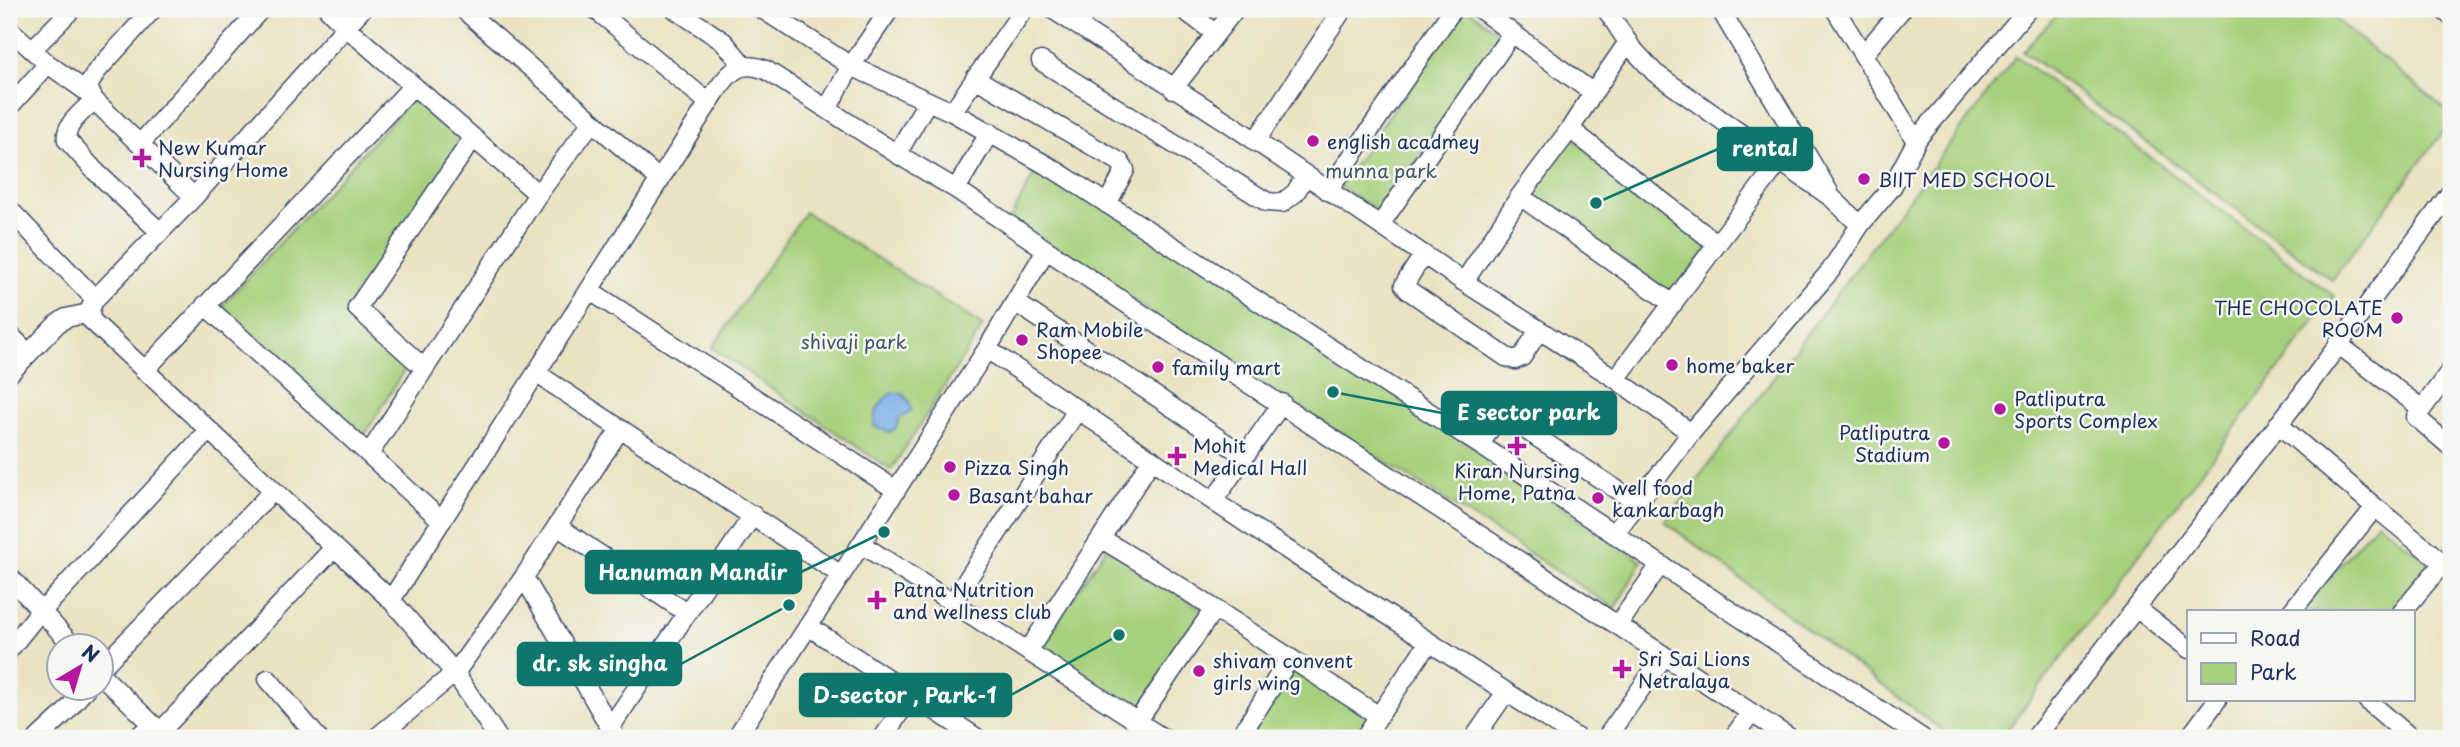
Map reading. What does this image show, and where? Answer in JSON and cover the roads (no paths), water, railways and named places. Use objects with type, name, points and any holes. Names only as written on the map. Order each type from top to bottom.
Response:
[{"type":"street","points":[[32,50],[72,9]]},
{"type":"street","points":[[92,97],[88,87],[96,72],[153,9]]},
{"type":"street","points":[[140,144],[261,9]]},
{"type":"street","points":[[328,9],[538,194]]},
{"type":"street","points":[[9,374],[57,324],[92,306],[194,197],[362,9]]},
{"type":"street","points":[[463,9],[660,180]]},
{"type":"street","points":[[595,9],[709,103]]},
{"type":"street","points":[[675,9],[724,43],[744,66]]},
{"type":"street","points":[[762,9],[851,65],[990,132],[1107,204],[1480,445],[1922,738]]},
{"type":"street","points":[[827,109],[851,65],[890,9]]},
{"type":"street","points":[[952,112],[1024,9]]},
{"type":"street","points":[[1052,9],[1464,282],[1616,379],[1691,433]]},
{"type":"street","points":[[1077,25],[1089,9]]},
{"type":"street","points":[[1183,9],[1215,33]]},
{"type":"street","points":[[1174,89],[1234,9]]},
{"type":"street","points":[[1255,142],[1343,9]]},
{"type":"street","points":[[1328,191],[1453,9]]},
{"type":"street","points":[[1480,9],[1593,93]]},
{"type":"street","points":[[1606,9],[1628,42],[1655,73],[1832,198],[1860,225]]},
{"type":"street","points":[[1720,9],[1832,198]]},
{"type":"street","points":[[1835,9],[1916,141]]},
{"type":"street","points":[[1863,55],[1902,9]]},
{"type":"street","points":[[1614,534],[1691,433],[1831,270],[1860,225],[1892,187],[1916,141],[2028,9]]},
{"type":"street","points":[[2442,9],[2451,16]]},
{"type":"street","points":[[9,29],[48,64],[92,97],[194,197]]},
{"type":"street","points":[[1380,225],[1512,33]]},
{"type":"street","points":[[1464,282],[1520,196],[1570,129],[1628,42]]},
{"type":"street","points":[[1041,61],[1267,202],[1282,203],[1295,193],[1305,177]]},
{"type":"street","points":[[9,107],[48,64]]},
{"type":"street","points":[[391,600],[727,76],[744,66],[755,66],[766,70],[956,189],[1790,738]]},
{"type":"street","points":[[975,78],[1120,162],[1125,170],[1107,204]]},
{"type":"street","points":[[144,371],[413,86]]},
{"type":"street","points":[[92,97],[67,130],[67,140],[95,171],[160,232]]},
{"type":"street","points":[[897,154],[927,102]]},
{"type":"street","points":[[369,454],[538,194],[592,122]]},
{"type":"street","points":[[1570,129],[1717,244]]},
{"type":"street","points":[[956,189],[990,132]]},
{"type":"street","points":[[424,368],[358,308],[473,138]]},
{"type":"street","points":[[1616,379],[1780,161]]},
{"type":"street","points":[[2035,738],[2278,424],[2451,192]]},
{"type":"street","points":[[1520,196],[1673,304]]},
{"type":"street","points":[[9,208],[92,306],[93,324],[391,600],[455,673],[498,738]]},
{"type":"street","points":[[736,738],[987,349],[1046,250]]},
{"type":"street","points":[[1423,255],[1405,285],[1408,290],[1506,358],[1515,360],[1522,357],[1539,330]]},
{"type":"street","points":[[589,290],[896,489]]},
{"type":"street","points":[[1015,302],[1245,456]]},
{"type":"street","points":[[205,305],[442,521]]},
{"type":"street","points":[[9,334],[29,354]]},
{"type":"street","points":[[2338,344],[2422,409]]},
{"type":"street","points":[[987,349],[1428,643],[1577,738]]},
{"type":"street","points":[[2451,370],[2416,416],[2451,447]]},
{"type":"street","points":[[536,373],[841,575]]},
{"type":"street","points":[[1214,500],[1282,403]]},
{"type":"street","points":[[952,603],[1078,409]]},
{"type":"street","points":[[1480,445],[1500,413],[1637,503]]},
{"type":"street","points":[[2278,424],[2375,507],[2447,557],[2404,610]]},
{"type":"street","points":[[376,738],[455,673],[524,577],[621,429]]},
{"type":"street","points":[[9,650],[41,610],[208,430]]},
{"type":"street","points":[[1028,650],[1102,540],[1152,459]]},
{"type":"street","points":[[116,653],[273,491]]},
{"type":"street","points":[[2293,610],[2375,507]]},
{"type":"street","points":[[524,577],[613,733],[687,613],[752,516]]},
{"type":"street","points":[[557,526],[687,613]]},
{"type":"street","points":[[1102,540],[1126,552],[1379,716]]},
{"type":"street","points":[[861,544],[1163,738]]},
{"type":"street","points":[[137,738],[160,732],[334,548]]},
{"type":"street","points":[[1619,625],[1660,565]]},
{"type":"street","points":[[9,576],[61,632]]},
{"type":"street","points":[[2136,608],[2187,647]]},
{"type":"street","points":[[1138,722],[1214,609]]},
{"type":"street","points":[[808,626],[976,738]]},
{"type":"street","points":[[1364,738],[1428,643]]},
{"type":"street","points":[[1606,738],[1664,656]]},
{"type":"street","points":[[1239,738],[1290,658]]},
{"type":"street","points":[[268,679],[318,738]]},
{"type":"street","points":[[116,690],[160,732]]},
{"type":"street","points":[[1474,738],[1506,692]]},
{"type":"street","points":[[883,738],[911,695]]},
{"type":"street","points":[[38,738],[74,702]]},
{"type":"street","points":[[2193,737],[2216,702]]},
{"type":"street","points":[[2369,702],[2411,738]]},
{"type":"street","points":[[1733,738],[1750,714]]},
{"type":"water","points":[[892,393],[902,393],[909,401],[911,410],[899,418],[896,427],[888,432],[874,426],[874,421],[878,407]]},
{"type":"place","name":"english acadmey","points":[[1313,141]]},
{"type":"place","name":"New Kumar Nursing Home","points":[[142,158]]},
{"type":"place","name":"BIIT MED SCHOOL","points":[[1864,179]]},
{"type":"place","name":"rental","points":[[1596,203]]},
{"type":"place","name":"THE CHOCOLATE ROOM","points":[[2397,318]]},
{"type":"place","name":"Ram Mobile Shopee","points":[[1022,340]]},
{"type":"place","name":"home baker","points":[[1672,365]]},
{"type":"place","name":"family mart","points":[[1158,367]]},
{"type":"place","name":"E sector park","points":[[1333,392]]},
{"type":"place","name":"Patliputra Sports Complex","points":[[2000,409]]},
{"type":"place","name":"Patliputra Stadium","points":[[1944,443]]},
{"type":"place","name":"Kiran Nursing Home, Patna","points":[[1517,446]]},
{"type":"place","name":"Mohit Medical Hall","points":[[1177,456]]},
{"type":"place","name":"Pizza Singh","points":[[950,467]]},
{"type":"place","name":"Basant bahar","points":[[954,495]]},
{"type":"place","name":"well food kankarbagh","points":[[1598,498]]},
{"type":"place","name":"Hanuman Mandir","points":[[884,532]]},
{"type":"place","name":"Patna Nutrition and wellness club","points":[[877,600]]},
{"type":"place","name":"dr. sk singha","points":[[789,605]]},
{"type":"place","name":"D-sector , Park-1","points":[[1119,635]]},
{"type":"place","name":"Sri Sai Lions Netralaya","points":[[1622,669]]},
{"type":"place","name":"shivam convent girls wing","points":[[1199,671]]},
{"type":"park label","name":"munna park","points":[[1381,170]]},
{"type":"park label","name":"shivaji park","points":[[854,341]]}]
